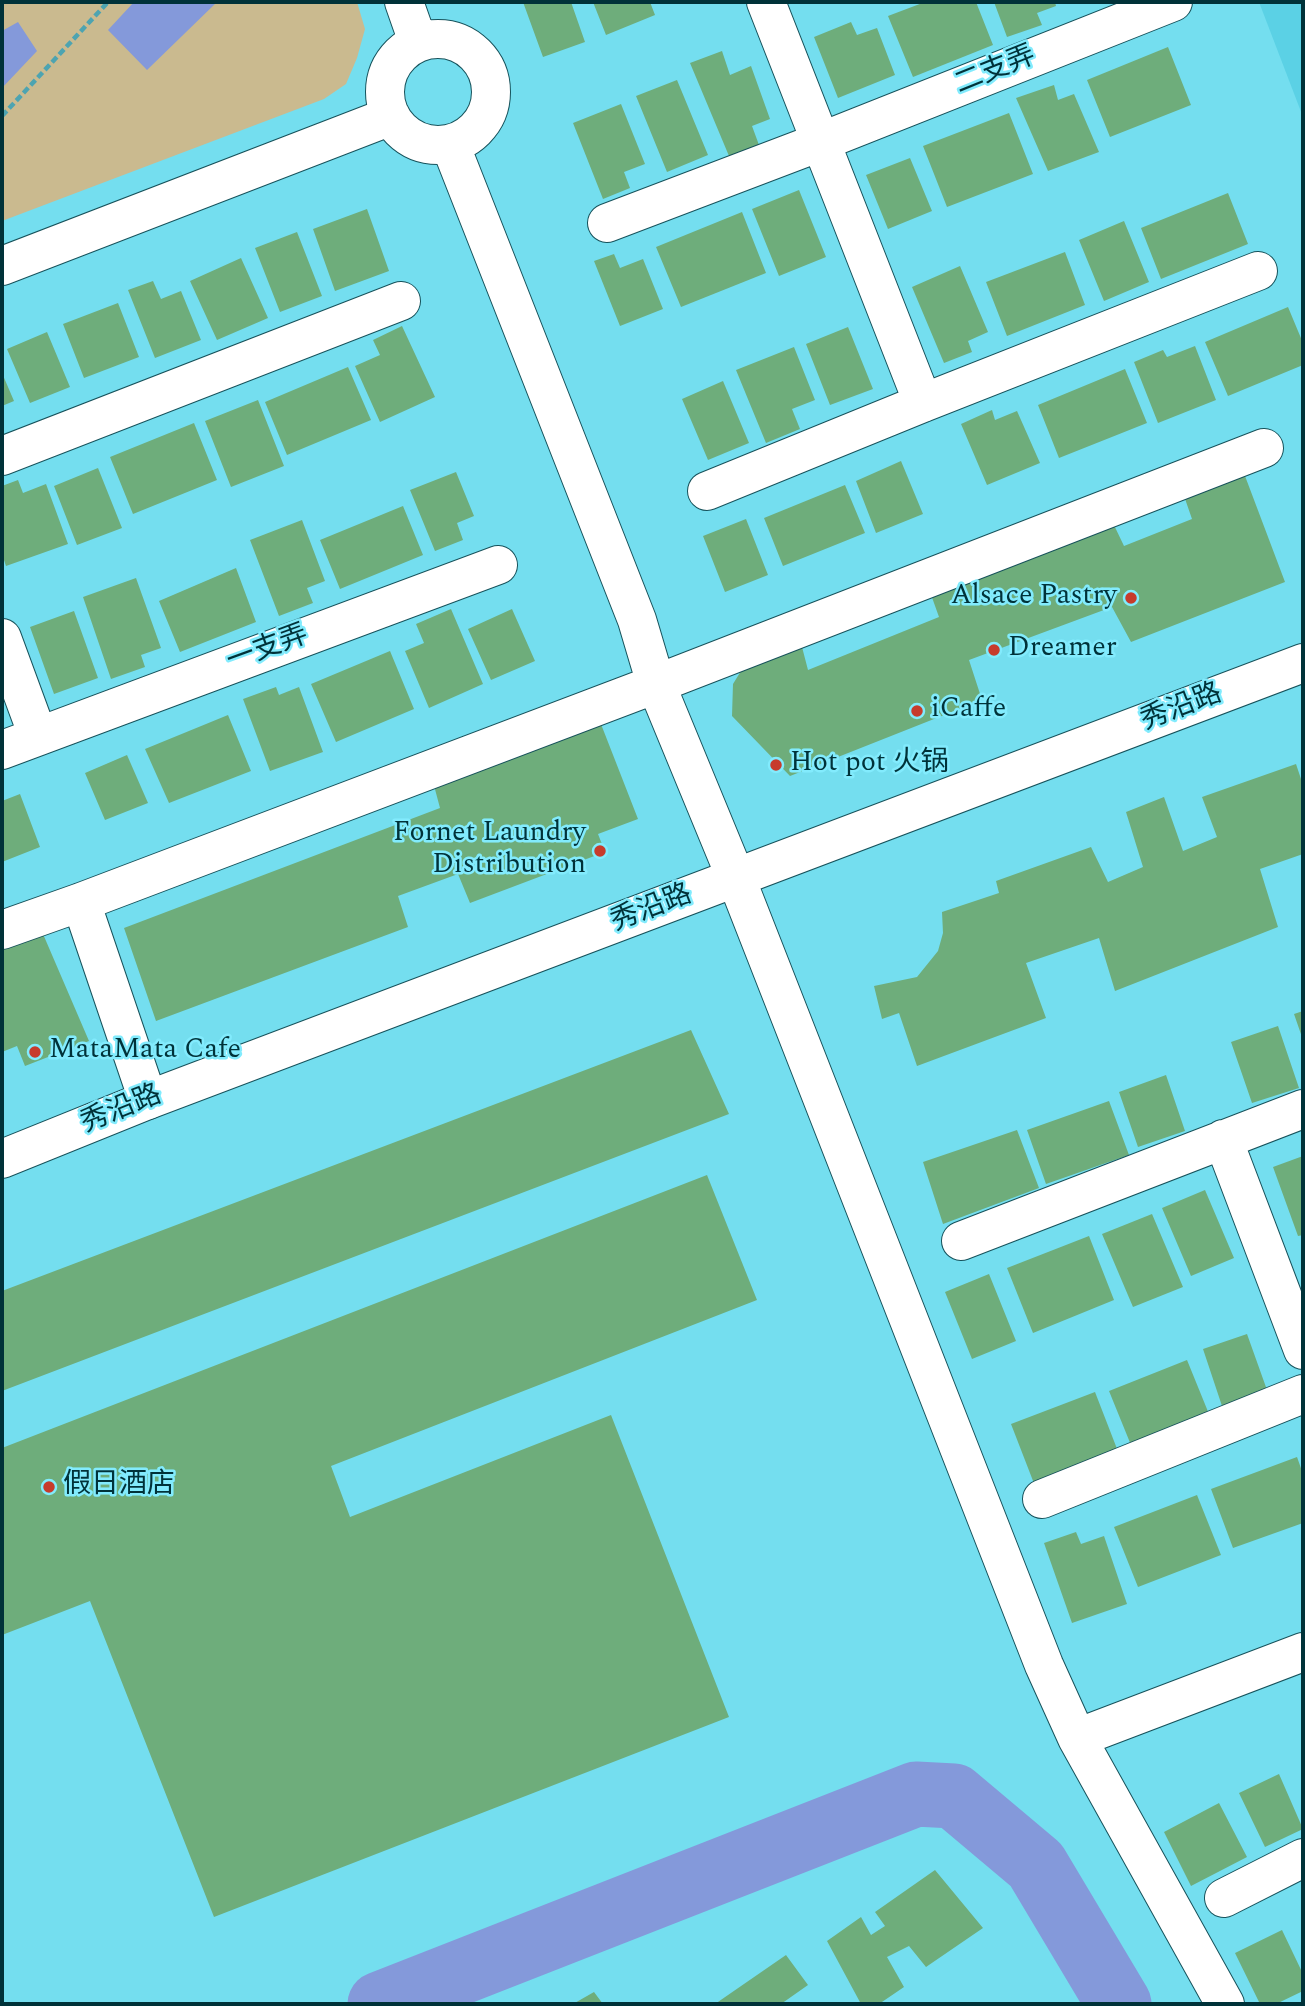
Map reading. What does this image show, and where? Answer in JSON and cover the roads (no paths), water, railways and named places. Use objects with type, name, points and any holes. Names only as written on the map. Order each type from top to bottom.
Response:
[{"type":"street","points":[[404,2],[418,42]]},
{"type":"street","points":[[766,2],[923,403]]},
{"type":"street","name":"二支弄","points":[[607,223],[1173,2]]},
{"type":"street","points":[[448,39],[469,47],[488,71],[492,91],[486,117],[474,132],[450,144],[426,144],[405,134],[391,116],[386,97],[387,77],[402,52],[418,42],[448,39]]},
{"type":"street","points":[[2,266],[391,116]]},
{"type":"street","points":[[450,144],[636,620],[656,684],[736,878],[1044,1665],[1077,1738],[1225,2004]]},
{"type":"street","points":[[707,491],[1258,271]]},
{"type":"street","points":[[2,456],[401,301]]},
{"type":"street","points":[[2,930],[656,684],[1264,448]]},
{"type":"street","name":"一支弄","points":[[2,750],[498,565]]},
{"type":"street","points":[[2,638],[37,736]]},
{"type":"street","name":"秀沿路","points":[[2,1159],[148,1100],[1303,663]]},
{"type":"street","points":[[80,902],[148,1100]]},
{"type":"street","points":[[961,1241],[1303,1109]]},
{"type":"street","points":[[1223,1139],[1303,1350]]},
{"type":"street","points":[[1042,1499],[1303,1394]]},
{"type":"street","points":[[1077,1738],[1303,1652]]},
{"type":"street","points":[[1224,1898],[1303,1858]]},
{"type":"waterway","points":[[380,2004],[916,1794],[954,1796],[1036,1865],[1119,2004]]},
{"type":"place","name":"Alsace Pastry","points":[[1131,598]]},
{"type":"place","name":"Dreamer","points":[[994,650]]},
{"type":"place","name":"iCaffe","points":[[917,711]]},
{"type":"place","name":"Hot pot 火锅","points":[[776,765]]},
{"type":"place","name":"Fornet Laundry Distribution","points":[[600,851]]},
{"type":"place","name":"MataMata Cafe","points":[[35,1052]]},
{"type":"place","name":"假日酒店","points":[[49,1487]]}]
